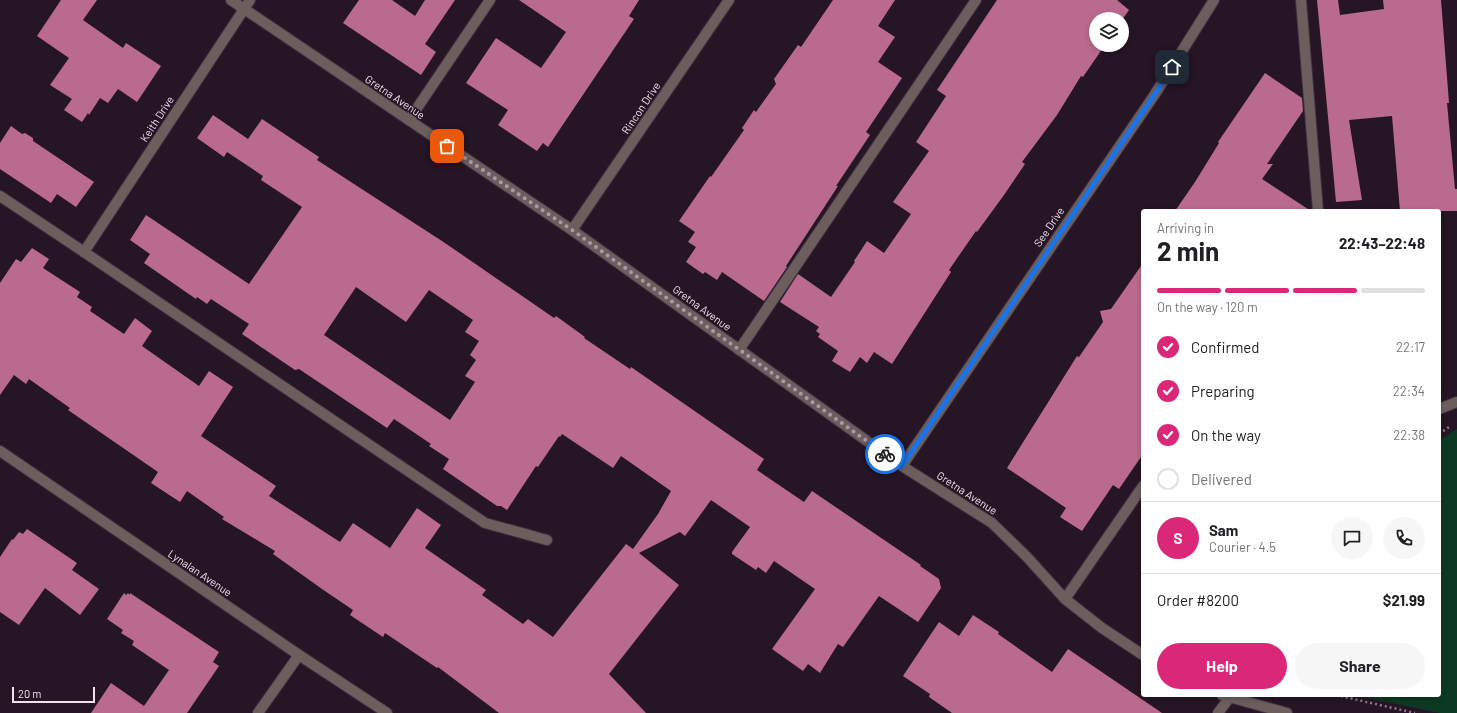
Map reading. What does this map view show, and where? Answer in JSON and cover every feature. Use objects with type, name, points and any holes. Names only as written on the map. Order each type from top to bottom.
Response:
[{"type":"street","name":"Gretna Avenue","points":[[231,0],[572,230],[902,466],[992,523],[1027,557],[1065,599],[1102,628],[1141,653]]},
{"type":"street","name":"Keith Drive","points":[[84,252],[250,0]]},
{"type":"street","points":[[409,120],[490,0]]},
{"type":"street","name":"Rincon Drive","points":[[572,230],[729,0]]},
{"type":"street","points":[[739,350],[976,0]]},
{"type":"street","name":"See Drive","points":[[902,466],[1155,94],[1214,0]]},
{"type":"street","points":[[1300,0],[1318,209]]},
{"type":"street","points":[[0,196],[485,524],[547,540]]},
{"type":"street","points":[[1441,408],[1457,402]]},
{"type":"street","name":"Lynalan Avenue","points":[[0,451],[298,655],[387,713]]},
{"type":"street","points":[[1065,599],[1141,489]]},
{"type":"street","points":[[258,713],[298,655]]},
{"type":"street","points":[[1218,713],[1227,697]]},
{"type":"street","points":[[1231,697],[1287,713]]},
{"type":"path","points":[[1345,697],[1415,713]]},
{"type":"green space","points":[[1457,429],[1457,713],[1440,713],[1363,697],[1441,697],[1441,440]]},
{"type":"building","points":[[61,0],[97,0],[83,20],[123,48],[126,43],[161,66],[137,102],[118,89],[108,103],[100,98],[89,115],[88,113],[82,122],[64,110],[72,99],[50,85],[69,58],[37,36]]},
{"type":"building","points":[[359,0],[392,0],[415,16],[425,0],[455,0],[425,44],[436,52],[421,75],[343,23]]},
{"type":"building","points":[[519,0],[639,0],[629,16],[634,19],[548,147],[543,143],[537,151],[498,125],[508,110],[466,83],[496,38],[541,68],[566,32]]},
{"type":"building","points":[[833,0],[895,0],[878,26],[895,37],[878,62],[902,78],[866,132],[870,135],[836,186],[838,186],[764,301],[722,272],[717,280],[705,272],[703,274],[686,262],[696,247],[688,242],[695,232],[679,221],[744,130],[742,128],[754,110],[756,112],[776,84],[774,79],[798,45],[801,47]]},
{"type":"building","points":[[997,0],[1117,0],[1129,10],[1128,12],[1089,12],[1089,52],[1100,52],[1083,77],[1081,76],[1057,115],[1022,162],[1025,164],[1004,195],[977,232],[976,231],[949,270],[951,272],[892,364],[874,352],[867,363],[860,357],[850,372],[832,361],[838,351],[818,337],[820,334],[816,331],[819,327],[780,302],[798,274],[831,297],[855,262],[854,261],[867,241],[884,253],[911,214],[893,202],[929,151],[916,142],[946,96],[937,90]]},
{"type":"building","points":[[1317,0],[1338,0],[1340,15],[1384,9],[1383,0],[1441,0],[1449,103],[1447,103],[1455,189],[1457,189],[1457,211],[1441,211],[1441,209],[1400,209],[1392,116],[1349,120],[1362,200],[1336,202]]},
{"type":"building","points":[[1265,73],[1302,98],[1303,111],[1267,164],[1273,164],[1262,179],[1308,209],[1176,209],[1195,182],[1219,143],[1218,142]]},
{"type":"building","points":[[213,115],[248,139],[262,119],[319,157],[317,160],[445,243],[554,318],[556,316],[585,337],[584,338],[630,369],[631,367],[764,459],[757,470],[804,502],[812,491],[921,565],[920,566],[939,579],[941,588],[918,622],[879,596],[843,647],[838,644],[820,673],[808,664],[803,671],[772,649],[815,589],[774,561],[766,573],[758,567],[756,570],[732,554],[750,527],[711,500],[685,536],[680,532],[639,553],[679,585],[609,674],[646,713],[499,713],[438,667],[437,668],[385,633],[383,637],[350,615],[353,610],[273,554],[275,551],[222,519],[224,517],[187,491],[180,502],[151,483],[158,472],[68,410],[70,408],[29,379],[26,384],[14,375],[0,395],[0,283],[16,259],[21,262],[32,248],[49,259],[43,268],[80,292],[77,297],[92,307],[90,311],[124,334],[135,318],[152,331],[142,346],[199,386],[209,371],[233,387],[201,436],[276,486],[269,496],[340,542],[353,523],[390,548],[417,508],[441,525],[425,548],[486,590],[482,595],[523,624],[528,619],[553,637],[626,544],[633,549],[658,514],[671,491],[621,456],[613,468],[562,434],[560,437],[559,436],[538,467],[536,466],[507,510],[501,506],[497,506],[443,469],[449,459],[429,446],[431,444],[394,419],[387,428],[299,369],[295,370],[242,334],[249,324],[211,299],[207,304],[197,297],[196,299],[144,263],[150,254],[130,240],[146,215],[249,284],[302,207],[261,180],[263,176],[227,152],[224,157],[197,138]],"holes":[[[356,287],[406,322],[429,290],[473,320],[465,332],[479,341],[470,355],[476,360],[465,376],[475,382],[450,420],[324,335]]]},
{"type":"building","points":[[11,126],[22,134],[25,133],[33,138],[33,141],[94,182],[76,207],[57,194],[51,203],[0,169],[0,143]]},
{"type":"building","points":[[1141,266],[1141,457],[1119,489],[1113,485],[1082,531],[1060,517],[1066,508],[1007,468],[1077,356],[1079,357],[1103,322],[1100,311],[1111,309]]},
{"type":"building","points":[[27,529],[77,563],[72,570],[99,589],[80,615],[45,588],[19,625],[0,612],[0,557],[12,539],[13,540],[19,532],[23,534]]},
{"type":"building","points":[[124,593],[126,595],[128,593],[130,595],[130,593],[219,652],[213,662],[219,666],[187,713],[91,713],[111,683],[144,706],[169,670],[132,645],[134,641],[121,633],[123,630],[107,619]]},
{"type":"building","points":[[973,615],[999,632],[998,634],[1052,672],[1068,649],[1162,713],[952,713],[929,697],[930,694],[903,676],[939,622],[959,636]]},
{"type":"way so far","points":[[447,146],[572,230],[885,454]]},
{"type":"route","points":[[885,454],[902,466],[1172,67]]}]
